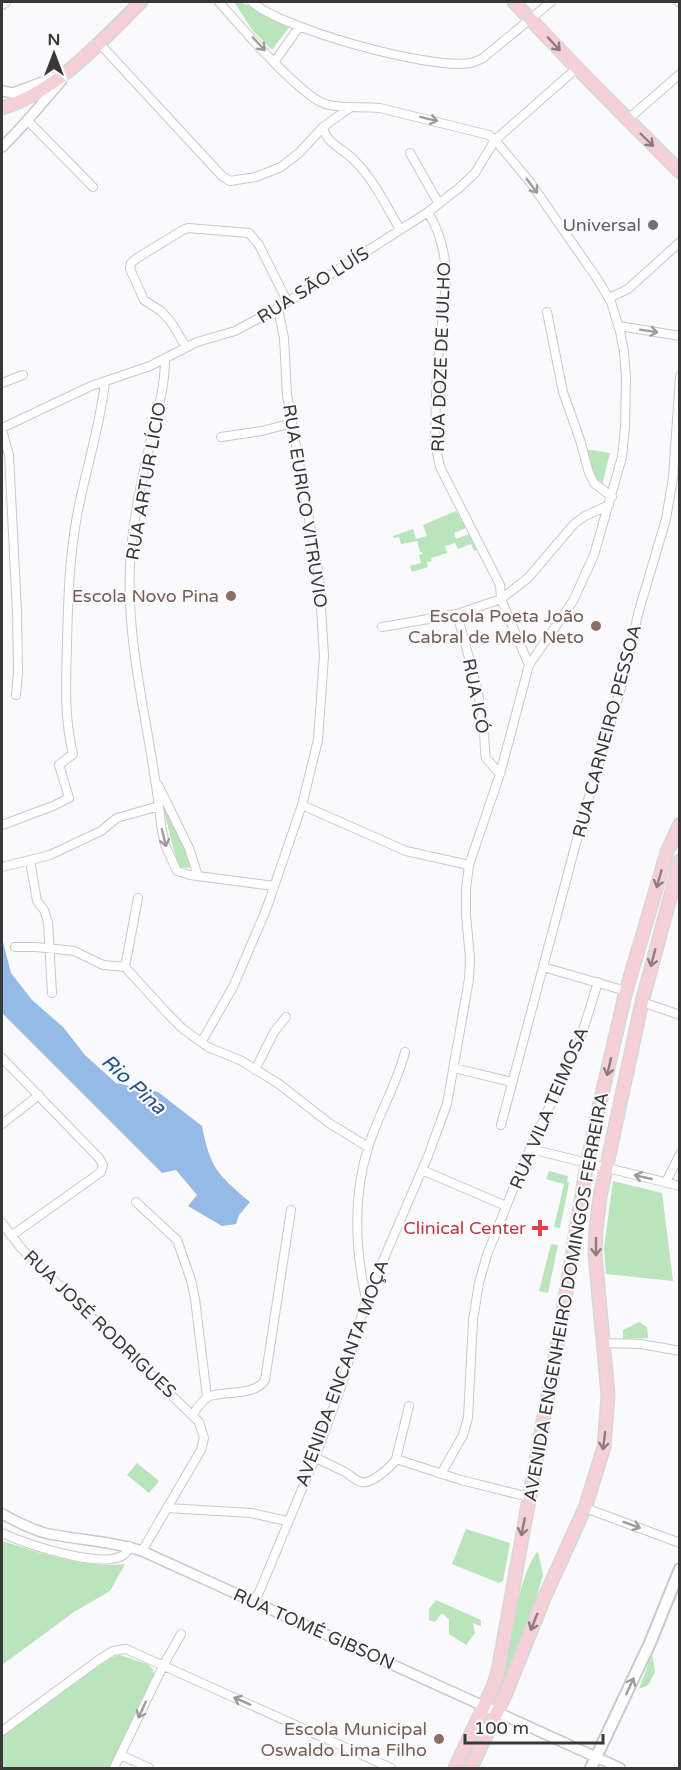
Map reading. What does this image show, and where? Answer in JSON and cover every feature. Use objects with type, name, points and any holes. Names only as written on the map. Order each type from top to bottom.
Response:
[{"type":"main road","points":[[7,106],[48,86],[99,43],[141,2]]},
{"type":"main road","points":[[514,2],[680,172]]},
{"type":"main road","name":"AVENIDA ENGENHEIRO DOMINGOS FERREIRA","points":[[455,1768],[494,1687],[498,1671],[588,1164],[626,992],[667,852],[680,825]]},
{"type":"main road","name":"AVENIDA ENGENHEIRO DOMINGOS FERREIRA","points":[[471,1768],[498,1713],[545,1596],[585,1508],[604,1447],[608,1395],[595,1254],[596,1229],[606,1168],[642,1002],[680,861]]},
{"type":"main road","points":[[591,1768],[650,1642],[680,1569]]},
{"type":"street","points":[[2,5],[6,2]]},
{"type":"street","points":[[219,2],[275,61],[319,101],[333,106],[364,106],[418,116],[484,132],[495,140]]},
{"type":"street","points":[[252,2],[298,27],[378,50],[462,64],[483,58],[551,2]]},
{"type":"street","points":[[275,61],[298,27]]},
{"type":"street","points":[[99,43],[222,176],[230,181],[256,177],[281,167],[299,153],[323,127],[352,107]]},
{"type":"street","points":[[2,147],[28,122],[35,110],[80,59]]},
{"type":"street","name":"RUA SÃO LUÍS","points":[[2,429],[91,386],[150,366],[186,347],[235,331],[278,308],[439,204],[475,173],[495,140],[577,68]]},
{"type":"street","points":[[627,120],[680,74]]},
{"type":"street","points":[[2,91],[13,93],[60,75]]},
{"type":"street","points":[[28,122],[93,187]]},
{"type":"street","points":[[323,127],[327,138],[355,160],[365,173],[400,229]]},
{"type":"street","name":"AVENIDA ENCANTA MOÇA","points":[[255,1602],[315,1458],[342,1384],[366,1300],[422,1170],[447,1104],[469,979],[470,958],[466,906],[469,865],[500,774],[529,665],[578,591],[594,555],[622,457],[626,410],[625,362],[619,326],[609,298],[548,207],[495,140]]},
{"type":"street","points":[[410,153],[439,204]]},
{"type":"street","name":"RUA DOZE DE JULHO","points":[[428,212],[443,244],[447,274],[438,352],[435,448],[449,486],[500,585],[501,599],[529,665]]},
{"type":"street","points":[[186,347],[171,322],[161,311],[144,300],[130,269],[131,263],[137,258],[188,228],[249,233],[259,245],[287,301]]},
{"type":"street","points":[[609,298],[627,289],[680,242]]},
{"type":"street","name":"RUA EURICO VITRUVIO","points":[[202,1041],[233,987],[251,949],[302,805],[318,740],[324,656],[319,575],[287,395],[284,338],[278,308]]},
{"type":"street","points":[[381,627],[457,614],[501,599],[528,578],[574,524],[610,501],[594,483],[589,473],[563,392],[547,312]]},
{"type":"street","points":[[619,326],[680,336]]},
{"type":"street","name":"RUA ARTUR LÍCIO","points":[[165,359],[163,385],[133,531],[129,592],[143,712],[165,844],[174,868],[181,873],[274,886]]},
{"type":"street","points":[[2,383],[23,375]]},
{"type":"street","name":"RUA CARNEIRO PESSOA","points":[[501,1125],[671,498],[680,376]]},
{"type":"street","points":[[2,825],[67,799],[69,795],[59,765],[73,754],[67,724],[65,679],[70,572],[77,514],[92,452],[105,382]]},
{"type":"street","points":[[220,436],[262,431],[292,423]]},
{"type":"street","points":[[2,429],[9,455],[17,612],[16,695]]},
{"type":"street","points":[[673,478],[680,485]]},
{"type":"street","name":"RUA ICÓ","points":[[457,614],[477,687],[486,758],[500,774]]},
{"type":"street","name":"RUA ARTUR LÍCIO","points":[[156,781],[189,848],[198,876]]},
{"type":"street","points":[[302,805],[406,850],[469,865]]},
{"type":"street","points":[[2,867],[50,855],[90,837],[106,828],[117,818],[159,806]]},
{"type":"street","points":[[160,817],[172,813]]},
{"type":"street","points":[[30,861],[37,901],[44,910],[48,922],[52,993]]},
{"type":"street","points":[[124,967],[138,898]]},
{"type":"street","points":[[15,947],[51,947],[74,951],[103,965],[124,967],[183,1029],[208,1047],[242,1061],[279,1083],[349,1137],[368,1147]]},
{"type":"street","points":[[543,967],[626,992]]},
{"type":"street","name":"RUA VILA TEIMOSA","points":[[441,1474],[463,1435],[468,1418],[472,1320],[487,1255],[580,1040],[598,982]]},
{"type":"street","points":[[642,1002],[680,1015]]},
{"type":"street","points":[[255,1070],[274,1032],[286,1017]]},
{"type":"street","points":[[366,1300],[358,1248],[357,1205],[368,1147],[400,1074],[405,1052]]},
{"type":"street","points":[[2,1058],[99,1158],[103,1165],[101,1172],[11,1236]]},
{"type":"street","points":[[454,1068],[512,1082]]},
{"type":"street","points":[[2,1124],[39,1095]]},
{"type":"street","points":[[531,1149],[680,1186]]},
{"type":"street","points":[[666,1182],[680,1154]]},
{"type":"street","points":[[422,1170],[507,1206]]},
{"type":"street","points":[[136,1202],[177,1240],[195,1299],[207,1397]]},
{"type":"street","points":[[193,1414],[207,1397],[246,1390],[258,1386],[265,1380],[291,1210]]},
{"type":"street","name":"RUA JOSÉ RODRIGUES","points":[[2,1223],[11,1236],[48,1275],[200,1422],[204,1438],[201,1450],[167,1508]]},
{"type":"street","points":[[604,1342],[641,1344],[680,1351]]},
{"type":"street","points":[[315,1458],[363,1483],[386,1471],[396,1460],[409,1406]]},
{"type":"street","points":[[396,1460],[461,1480],[529,1497]]},
{"type":"street","points":[[142,1551],[167,1508],[251,1513],[287,1521]]},
{"type":"street","points":[[585,1508],[680,1543]]},
{"type":"street","name":"RUA TOMÉ GIBSON","points":[[2,1514],[41,1532],[97,1543],[129,1546],[142,1551],[620,1768]]},
{"type":"street","points":[[2,1533],[35,1547],[84,1558],[116,1558],[128,1552],[129,1546]]},
{"type":"street","points":[[114,1768],[181,1634]]},
{"type":"street","points":[[2,1731],[113,1651],[126,1649],[391,1768]]},
{"type":"street","points":[[121,1755],[149,1768]]},
{"type":"green space","points":[[234,2],[253,7],[290,26],[272,50],[253,31]]},
{"type":"green space","points":[[581,451],[610,453],[601,489]]},
{"type":"green space","points":[[456,511],[466,528],[454,533],[456,539],[469,534],[478,550],[474,551],[471,544],[458,549],[455,543],[445,546],[447,553],[431,558],[432,561],[427,562],[428,567],[412,572],[410,566],[421,563],[419,555],[423,554],[420,552],[417,541],[401,544],[399,537],[393,538],[393,536],[413,529],[416,539],[427,536],[423,525]]},
{"type":"green space","points":[[163,807],[166,807],[182,839],[191,864],[189,868],[181,867],[177,863]]},
{"type":"green space","points":[[549,1171],[568,1176],[567,1182],[569,1183],[560,1228],[554,1227],[564,1184],[546,1179]]},
{"type":"green space","points":[[613,1181],[662,1193],[673,1281],[606,1274],[604,1248]]},
{"type":"green space","points":[[551,1244],[558,1245],[548,1293],[539,1291]]},
{"type":"green space","points":[[639,1322],[647,1327],[648,1338],[623,1339],[623,1330]]},
{"type":"green space","points":[[137,1463],[159,1481],[149,1493],[127,1475]]},
{"type":"green space","points":[[466,1529],[510,1543],[503,1581],[499,1583],[452,1564]]},
{"type":"green space","points":[[2,1541],[78,1562],[125,1564],[110,1591],[74,1612],[2,1665]]},
{"type":"green space","points":[[538,1551],[543,1575],[530,1619],[498,1694],[495,1692],[507,1656],[522,1585]]},
{"type":"green space","points":[[436,1600],[481,1620],[481,1626],[473,1623],[475,1633],[466,1645],[449,1634],[449,1619],[442,1613],[435,1622],[429,1620],[429,1609]]},
{"type":"green space","points":[[652,1654],[655,1672],[648,1685],[639,1689]]},
{"type":"green space","points":[[120,1655],[147,1664],[153,1669],[154,1675],[109,1768],[2,1768],[2,1735],[110,1658]]},
{"type":"water","points":[[2,938],[11,973],[32,1000],[63,1027],[85,1055],[116,1083],[158,1092],[202,1126],[208,1152],[217,1170],[250,1202],[239,1215],[236,1224],[222,1226],[188,1206],[197,1195],[176,1170],[162,1173],[2,1013]]},
{"type":"place","name":"Universal","points":[[653,225]]},
{"type":"place","name":"Escola Novo Pina","points":[[231,596]]},
{"type":"place","name":"Escola Poeta João Cabral de Melo Neto","points":[[596,626]]},
{"type":"place","name":"Clinical Center","points":[[540,1228]]},
{"type":"place","name":"Escola Municipal Oswaldo Lima Filho","points":[[439,1739]]},
{"type":"water label","name":"Rio Pina","points":[[134,1084]]}]
